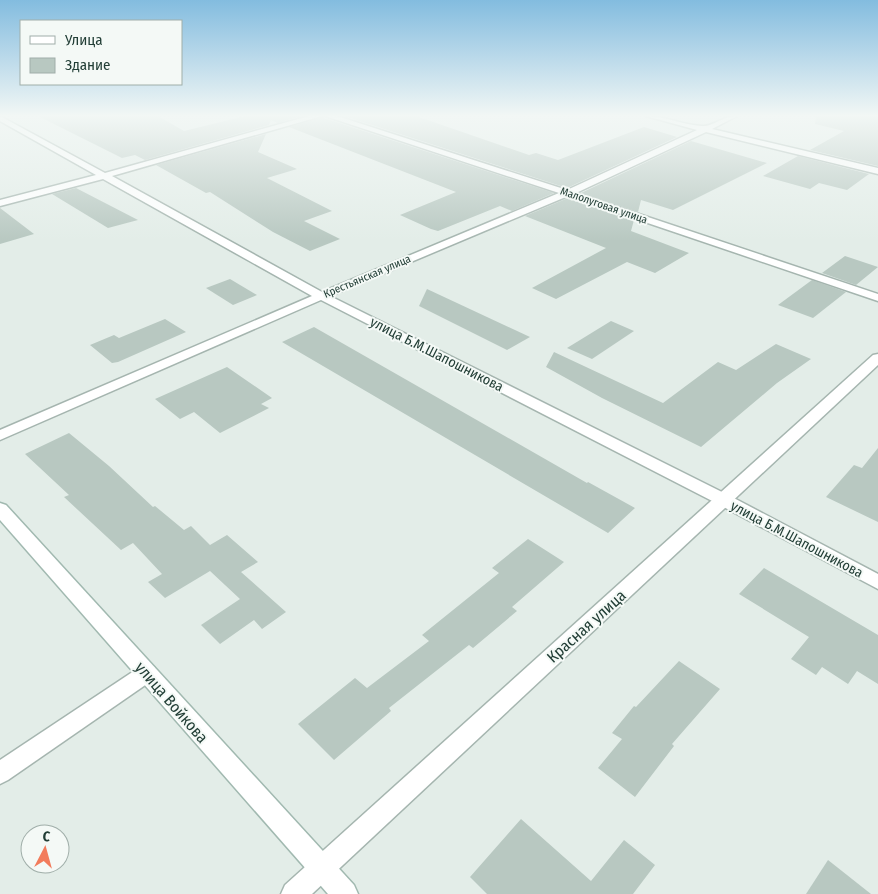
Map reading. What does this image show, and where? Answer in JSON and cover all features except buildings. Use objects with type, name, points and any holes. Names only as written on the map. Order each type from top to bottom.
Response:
[{"type":"street","name":"улица Б.М.Шапошникова","points":[[71,158],[321,296],[724,500],[878,582]]},
{"type":"street","points":[[0,202],[169,158]]},
{"type":"street","name":"Малолуговая улица","points":[[458,158],[878,298]]},
{"type":"street","name":"Крестьянская улица","points":[[0,435],[321,296],[568,193],[642,158]]},
{"type":"street","points":[[820,158],[878,172]]},
{"type":"street","name":"Красная улица","points":[[294,894],[878,358]]},
{"type":"street","name":"улица Войкова","points":[[0,509],[345,894]]},
{"type":"street","points":[[0,773],[147,673]]}]
